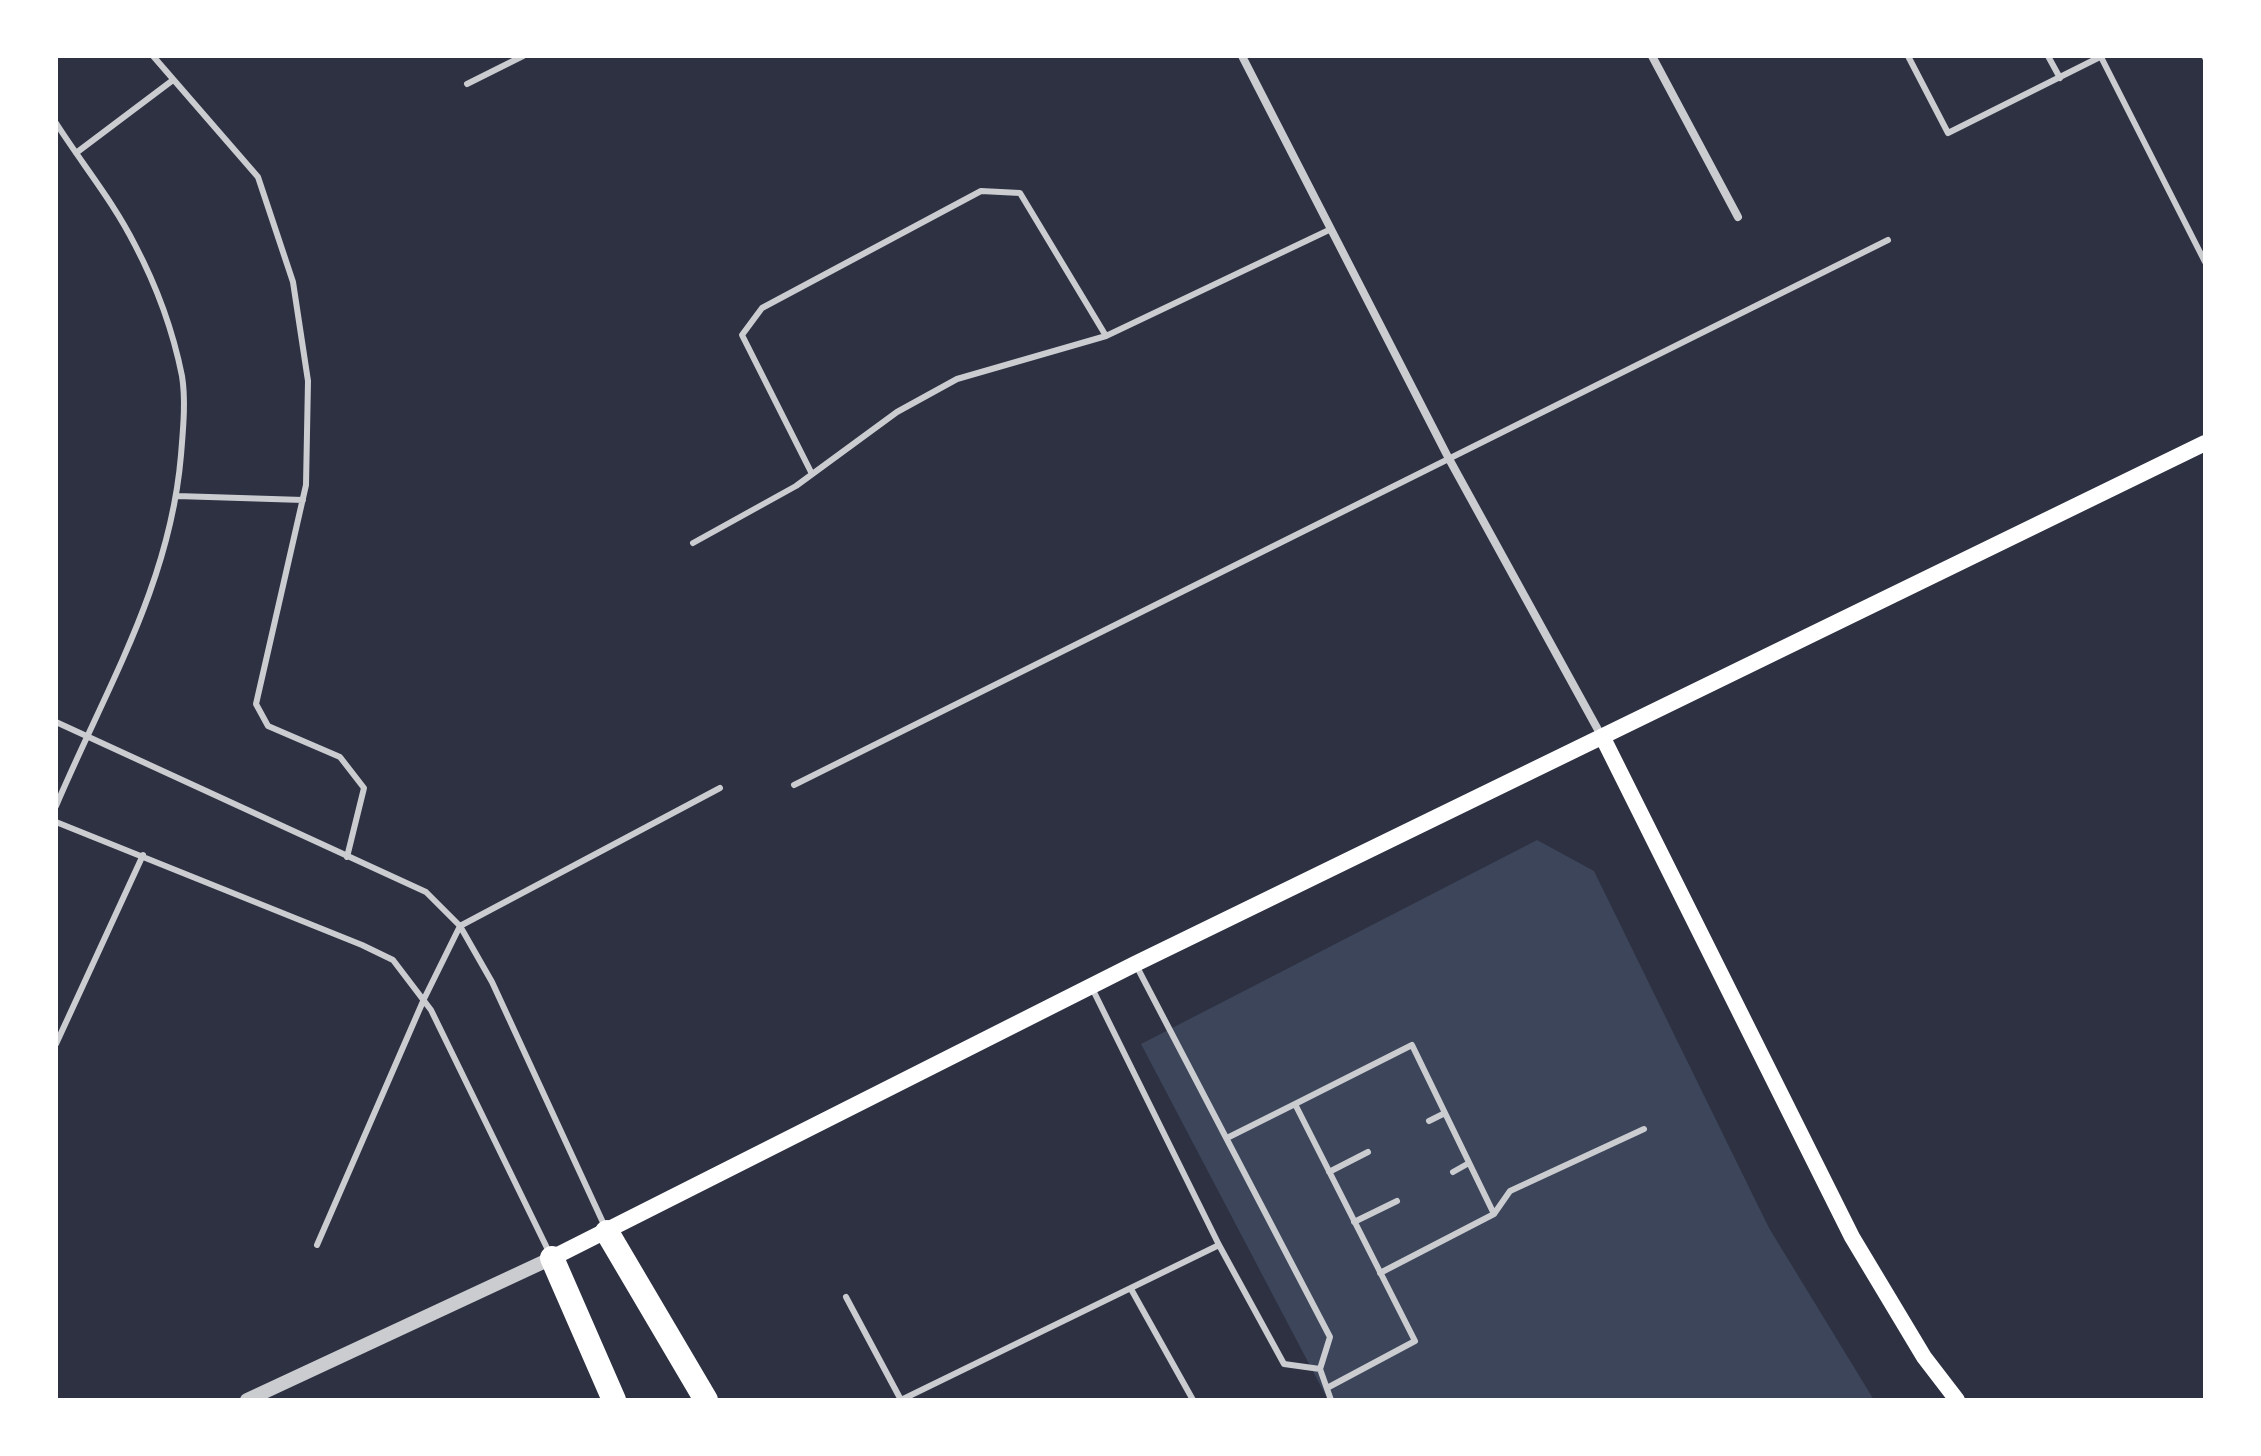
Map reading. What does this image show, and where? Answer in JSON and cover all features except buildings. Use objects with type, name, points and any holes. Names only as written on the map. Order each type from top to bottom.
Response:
[{"type":"highway","points":[[607,1232],[706,1400]]},
{"type":"highway","points":[[552,1258],[614,1400]]},
{"type":"main road","points":[[552,1258],[1135,964],[2205,443]]},
{"type":"main road","points":[[1603,738],[1852,1237],[1924,1357],[1957,1400]]},
{"type":"street","points":[[1242,56],[1448,457],[1603,738]]},
{"type":"street","points":[[1652,56],[1738,217]]},
{"type":"street","points":[[247,1400],[552,1258]]},
{"type":"lane","points":[[153,56],[258,177],[293,282],[308,381],[303,500],[256,704],[268,726],[340,757],[364,788],[347,857]]},
{"type":"lane","points":[[467,84],[523,56]]},
{"type":"lane","points":[[1908,56],[1948,133],[2101,56],[2205,262]]},
{"type":"lane","points":[[2048,56],[2060,78]]},
{"type":"lane","points":[[76,153],[173,80]]},
{"type":"lane","points":[[56,123],[108,196],[135,244],[165,318],[182,378],[183,430],[177,496],[149,604],[56,806]]},
{"type":"lane","points":[[812,474],[742,335],[762,308],[981,191],[1020,193],[1106,336]]},
{"type":"lane","points":[[693,543],[812,474],[897,412],[957,379],[1106,336],[1329,230]]},
{"type":"lane","points":[[794,785],[1888,240]]},
{"type":"lane","points":[[177,496],[303,500]]},
{"type":"lane","points":[[56,722],[426,892],[460,926],[492,982],[607,1232]]},
{"type":"lane","points":[[317,1245],[424,999],[460,926],[720,788]]},
{"type":"lane","points":[[56,822],[143,855],[393,960],[424,999],[552,1258]]},
{"type":"lane","points":[[56,1044],[143,855]]},
{"type":"lane","points":[[1135,964],[1330,1337],[1320,1369],[1331,1400]]},
{"type":"lane","points":[[1091,986],[1219,1245],[1284,1364],[1320,1369]]},
{"type":"lane","points":[[1227,1138],[1412,1045],[1494,1214]]},
{"type":"lane","points":[[1295,1104],[1415,1341],[1327,1388]]},
{"type":"lane","points":[[1429,1121],[1445,1113]]},
{"type":"lane","points":[[1380,1273],[1494,1214],[1510,1191],[1644,1129]]},
{"type":"lane","points":[[1329,1172],[1368,1152]]},
{"type":"lane","points":[[1453,1172],[1469,1163]]},
{"type":"lane","points":[[1354,1222],[1397,1201]]},
{"type":"lane","points":[[846,1297],[901,1400],[1219,1245]]},
{"type":"lane","points":[[1131,1289],[1193,1400]]},
{"type":"shaded area","points":[[1537,840],[1594,871],[1769,1228],[1874,1400],[1328,1400],[1141,1044]]}]
